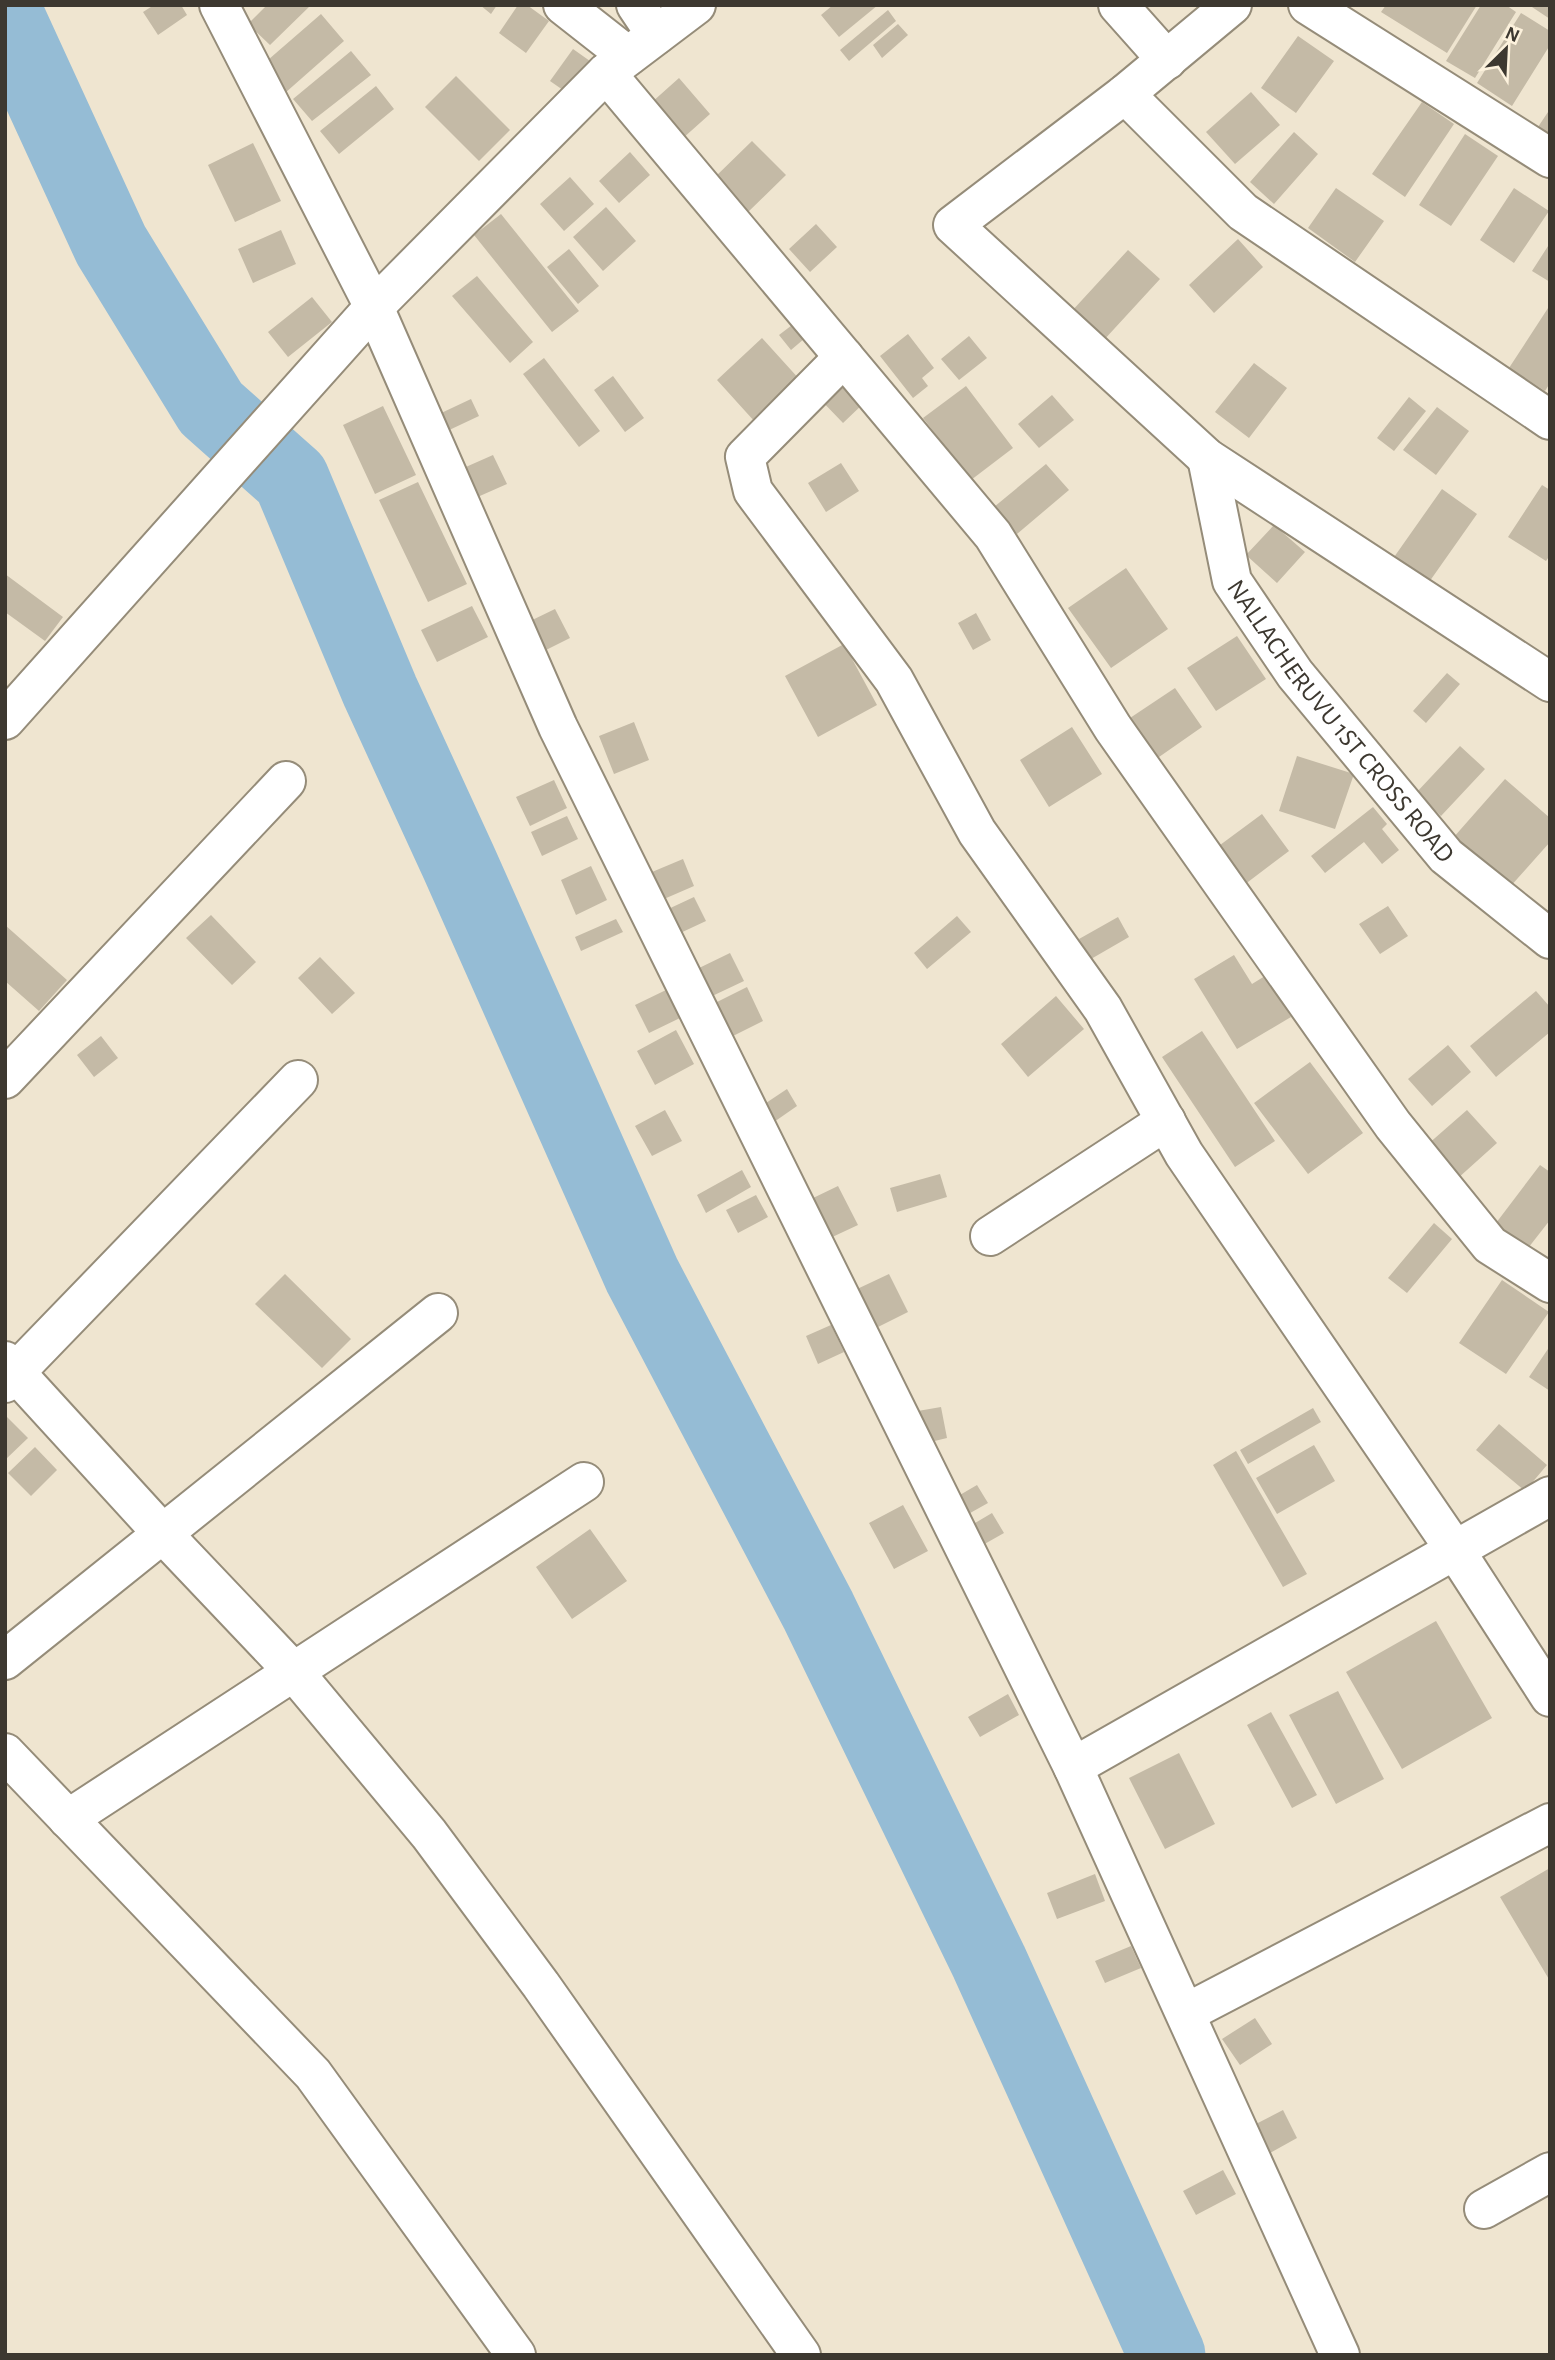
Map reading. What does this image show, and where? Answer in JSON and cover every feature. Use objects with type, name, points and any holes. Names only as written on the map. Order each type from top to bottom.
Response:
[{"type":"street","points":[[219,5],[374,307],[558,727],[1073,1767],[1340,2355]]},
{"type":"street","points":[[563,5],[631,42],[844,357],[993,535],[1113,728],[1393,1125],[1490,1245],[1550,1283]]},
{"type":"street","points":[[5,720],[374,307],[631,42],[696,5]]},
{"type":"street","points":[[1118,5],[1167,60]]},
{"type":"street","points":[[1232,5],[1125,94],[953,225],[1207,458],[1550,682]]},
{"type":"street","points":[[1308,5],[1550,158]]},
{"type":"street","points":[[1125,94],[1243,212],[1550,420]]},
{"type":"street","points":[[844,357],[745,457],[753,491],[894,680],[977,832],[1103,1009],[1184,1154],[1455,1550],[1550,1697]]},
{"type":"street","name":"NALLACHERUVU 1ST CROSS ROAD","points":[[1207,458],[1232,581],[1295,674],[1446,856],[1550,939]]},
{"type":"street","points":[[5,1079],[286,781]]},
{"type":"street","points":[[298,1080],[9,1372],[294,1672],[429,1834],[509,1942],[801,2355]]},
{"type":"street","points":[[990,1236],[1166,1121]]},
{"type":"street","points":[[5,1660],[438,1313]]},
{"type":"street","points":[[68,1819],[584,1482]]},
{"type":"street","points":[[1073,1767],[1550,1496]]},
{"type":"street","points":[[5,1753],[313,2074],[516,2355]]},
{"type":"street","points":[[1186,2013],[1550,1823]]},
{"type":"street","points":[[1484,2209],[1550,2172]]},
{"type":"building","points":[[154,5],[181,5],[187,15],[158,35],[143,12]]},
{"type":"building","points":[[267,5],[311,5],[270,45],[248,24]]},
{"type":"building","points":[[480,5],[497,5],[491,14]]},
{"type":"building","points":[[518,5],[527,5],[549,21],[526,53],[499,33]]},
{"type":"building","points":[[833,5],[878,5],[839,37],[821,15]]},
{"type":"building","points":[[1386,5],[1477,5],[1447,53],[1381,12]]},
{"type":"building","points":[[1481,5],[1506,5],[1516,12],[1475,78],[1446,61]]},
{"type":"building","points":[[1529,5],[1550,5],[1550,19]]},
{"type":"building","points":[[888,10],[896,21],[849,61],[840,50]]},
{"type":"building","points":[[1521,13],[1550,31],[1550,45],[1512,106],[1477,83]]},
{"type":"building","points":[[321,14],[344,41],[285,93],[261,66]]},
{"type":"building","points":[[898,24],[908,35],[882,58],[873,45]]},
{"type":"building","points":[[1298,36],[1334,61],[1296,113],[1261,88]]},
{"type":"building","points":[[573,49],[597,66],[573,97],[550,81]]},
{"type":"building","points":[[351,51],[371,75],[312,121],[293,99]]},
{"type":"building","points":[[456,76],[510,130],[479,161],[425,107]]},
{"type":"building","points":[[679,78],[710,114],[682,139],[651,103]]},
{"type":"building","points":[[376,86],[394,109],[339,154],[320,131]]},
{"type":"building","points":[[1251,92],[1280,125],[1235,164],[1206,132]]},
{"type":"building","points":[[1422,102],[1454,124],[1405,197],[1372,174]]},
{"type":"building","points":[[1550,109],[1550,135],[1538,127]]},
{"type":"building","points":[[1294,132],[1318,154],[1274,204],[1250,182]]},
{"type":"building","points":[[1465,134],[1498,156],[1451,226],[1419,205]]},
{"type":"building","points":[[752,141],[786,175],[746,214],[712,180]]},
{"type":"building","points":[[253,143],[281,201],[235,222],[208,165]]},
{"type":"building","points":[[630,152],[650,175],[619,203],[599,181]]},
{"type":"building","points":[[570,177],[594,204],[564,231],[540,204]]},
{"type":"building","points":[[1336,188],[1384,221],[1355,262],[1308,228]]},
{"type":"building","points":[[1514,188],[1549,211],[1514,263],[1480,240]]},
{"type":"building","points":[[606,207],[636,241],[603,271],[573,237]]},
{"type":"building","points":[[501,214],[579,311],[552,332],[474,235]]},
{"type":"building","points":[[816,224],[837,247],[810,272],[789,249]]},
{"type":"building","points":[[281,230],[296,264],[253,283],[238,249]]},
{"type":"building","points":[[1238,239],[1263,267],[1214,313],[1189,285]]},
{"type":"building","points":[[1550,243],[1550,282],[1532,271]]},
{"type":"building","points":[[569,249],[599,286],[578,304],[547,267]]},
{"type":"building","points":[[1128,250],[1160,279],[1103,341],[1071,312]]},
{"type":"building","points":[[477,276],[533,342],[510,363],[452,296]]},
{"type":"building","points":[[312,297],[332,322],[288,357],[268,332]]},
{"type":"building","points":[[1550,305],[1550,383],[1545,391],[1509,368]]},
{"type":"building","points":[[800,319],[811,333],[791,350],[779,335]]},
{"type":"building","points":[[908,334],[934,368],[922,378],[928,386],[913,398],[880,356]]},
{"type":"building","points":[[969,336],[987,358],[959,380],[941,359]]},
{"type":"building","points":[[762,338],[801,381],[755,422],[717,380]]},
{"type":"building","points":[[544,358],[600,431],[579,447],[523,374]]},
{"type":"building","points":[[1254,363],[1287,388],[1249,438],[1215,412]]},
{"type":"building","points":[[613,376],[644,418],[625,432],[594,390]]},
{"type":"building","points":[[840,376],[865,402],[843,423],[818,397]]},
{"type":"building","points":[[966,386],[1013,448],[971,480],[923,418]]},
{"type":"building","points":[[1052,395],[1074,420],[1039,448],[1018,424]]},
{"type":"building","points":[[1409,397],[1426,411],[1394,451],[1377,438]]},
{"type":"building","points":[[471,399],[479,416],[445,432],[437,415]]},
{"type":"building","points":[[383,406],[416,475],[375,494],[343,425]]},
{"type":"building","points":[[1437,407],[1469,431],[1436,475],[1403,450]]},
{"type":"building","points":[[493,455],[507,484],[473,499],[459,470]]},
{"type":"building","points":[[841,463],[859,491],[826,512],[808,483]]},
{"type":"building","points":[[1046,464],[1069,490],[1017,534],[994,507]]},
{"type":"building","points":[[418,482],[467,584],[428,602],[379,500]]},
{"type":"building","points":[[1542,485],[1550,490],[1550,555],[1546,561],[1508,537]]},
{"type":"building","points":[[1442,489],[1477,514],[1427,585],[1392,560]]},
{"type":"building","points":[[1274,525],[1305,552],[1277,583],[1246,555]]},
{"type":"building","points":[[1126,568],[1168,629],[1111,668],[1068,608]]},
{"type":"building","points":[[5,574],[63,617],[45,641],[5,612]]},
{"type":"building","points":[[472,606],[488,637],[437,662],[421,630]]},
{"type":"building","points":[[555,609],[570,638],[538,654],[522,625]]},
{"type":"building","points":[[976,613],[991,640],[973,650],[958,623]]},
{"type":"building","points":[[1237,636],[1266,679],[1216,711],[1187,668]]},
{"type":"building","points":[[844,644],[877,705],[818,737],[785,676]]},
{"type":"building","points":[[1447,673],[1460,684],[1426,723],[1413,711]]},
{"type":"building","points":[[1175,688],[1202,727],[1149,764],[1121,724]]},
{"type":"building","points":[[634,722],[649,760],[614,774],[599,736]]},
{"type":"building","points":[[1072,727],[1102,774],[1049,807],[1020,760]]},
{"type":"building","points":[[1460,746],[1485,769],[1441,816],[1416,793]]},
{"type":"building","points":[[1297,756],[1354,774],[1335,829],[1279,811]]},
{"type":"building","points":[[1505,779],[1550,818],[1550,842],[1509,888],[1453,838]]},
{"type":"building","points":[[554,780],[567,808],[530,826],[516,797]]},
{"type":"building","points":[[1373,807],[1387,824],[1382,829],[1399,850],[1382,864],[1364,842],[1325,873],[1311,856]]},
{"type":"building","points":[[1262,814],[1289,851],[1244,885],[1216,848]]},
{"type":"building","points":[[567,816],[578,839],[542,856],[531,832]]},
{"type":"building","points":[[683,859],[694,886],[664,899],[652,872]]},
{"type":"building","points":[[591,866],[607,900],[576,915],[561,880]]},
{"type":"building","points":[[694,897],[706,921],[676,935],[664,911]]},
{"type":"building","points":[[1388,906],[1408,936],[1380,954],[1359,924]]},
{"type":"building","points":[[211,915],[256,962],[232,985],[186,938]]},
{"type":"building","points":[[957,916],[971,932],[927,969],[914,953]]},
{"type":"building","points":[[1118,917],[1129,937],[1091,959],[1079,939]]},
{"type":"building","points":[[616,919],[623,932],[581,951],[575,937]]},
{"type":"building","points":[[5,925],[67,980],[39,1011],[5,981]]},
{"type":"building","points":[[730,953],[744,981],[708,998],[695,970]]},
{"type":"building","points":[[1234,955],[1252,984],[1265,976],[1291,1017],[1237,1049],[1194,979]]},
{"type":"building","points":[[320,957],[355,993],[332,1014],[298,978]]},
{"type":"building","points":[[747,987],[763,1021],[729,1038],[713,1004]]},
{"type":"building","points":[[666,990],[680,1018],[649,1033],[635,1005]]},
{"type":"building","points":[[1536,991],[1550,1007],[1550,1032],[1496,1077],[1470,1046]]},
{"type":"building","points":[[1056,996],[1084,1029],[1028,1077],[1001,1044]]},
{"type":"building","points":[[676,1030],[694,1064],[655,1085],[637,1051]]},
{"type":"building","points":[[1202,1031],[1275,1141],[1235,1167],[1162,1057]]},
{"type":"building","points":[[101,1036],[118,1058],[94,1077],[77,1055]]},
{"type":"building","points":[[1448,1045],[1471,1072],[1432,1106],[1408,1079]]},
{"type":"building","points":[[1310,1062],[1363,1133],[1308,1174],[1254,1103]]},
{"type":"building","points":[[787,1089],[797,1106],[774,1122],[763,1105]]},
{"type":"building","points":[[665,1110],[682,1141],[652,1156],[635,1126]]},
{"type":"building","points":[[1467,1110],[1497,1143],[1457,1179],[1427,1145]]},
{"type":"building","points":[[1540,1165],[1550,1172],[1550,1220],[1525,1252],[1493,1227]]},
{"type":"building","points":[[742,1170],[751,1187],[706,1213],[697,1195]]},
{"type":"building","points":[[940,1174],[947,1197],[897,1212],[890,1188]]},
{"type":"building","points":[[838,1186],[858,1225],[828,1239],[809,1200]]},
{"type":"building","points":[[756,1195],[768,1217],[738,1233],[726,1210]]},
{"type":"building","points":[[1434,1223],[1452,1239],[1407,1293],[1388,1278]]},
{"type":"building","points":[[285,1274],[351,1339],[322,1368],[255,1304]]},
{"type":"building","points":[[889,1274],[908,1312],[874,1329],[855,1290]]},
{"type":"building","points":[[1502,1280],[1549,1312],[1506,1374],[1459,1343]]},
{"type":"building","points":[[831,1325],[844,1352],[818,1364],[806,1336]]},
{"type":"building","points":[[1550,1346],[1550,1391],[1529,1377]]},
{"type":"building","points":[[941,1407],[947,1438],[918,1445],[912,1412]]},
{"type":"building","points":[[1313,1408],[1321,1422],[1248,1464],[1240,1450]]},
{"type":"building","points":[[5,1415],[28,1438],[5,1460]]},
{"type":"building","points":[[1499,1424],[1547,1465],[1525,1491],[1476,1450]]},
{"type":"building","points":[[1314,1445],[1335,1481],[1277,1514],[1256,1478]]},
{"type":"building","points":[[35,1447],[57,1470],[31,1496],[8,1473]]},
{"type":"building","points":[[1236,1451],[1307,1574],[1283,1587],[1213,1465]]},
{"type":"building","points":[[977,1485],[988,1503],[963,1517],[953,1499]]},
{"type":"building","points":[[903,1505],[928,1551],[894,1569],[869,1523]]},
{"type":"building","points":[[992,1513],[1004,1533],[981,1546],[970,1526]]},
{"type":"building","points":[[590,1529],[627,1581],[572,1619],[536,1567]]},
{"type":"building","points":[[1436,1621],[1492,1718],[1402,1769],[1346,1672]]},
{"type":"building","points":[[1338,1691],[1384,1779],[1336,1804],[1289,1715]]},
{"type":"building","points":[[1008,1694],[1019,1715],[980,1737],[968,1717]]},
{"type":"building","points":[[1271,1712],[1317,1795],[1292,1808],[1247,1725]]},
{"type":"building","points":[[1179,1753],[1215,1824],[1165,1849],[1129,1778]]},
{"type":"building","points":[[1550,1868],[1550,1981],[1500,1897]]},
{"type":"building","points":[[1095,1874],[1105,1901],[1057,1919],[1047,1893]]},
{"type":"building","points":[[1131,1946],[1141,1968],[1105,1983],[1095,1961]]},
{"type":"building","points":[[1255,2018],[1272,2044],[1240,2065],[1222,2039]]},
{"type":"building","points":[[1283,2110],[1297,2138],[1270,2153],[1254,2125]]},
{"type":"building","points":[[1223,2170],[1236,2194],[1196,2215],[1183,2191]]},
{"type":"waterway","points":[[5,14],[111,245],[211,408],[291,479],[380,691],[642,1275],[818,1610],[989,1962],[1167,2355]]}]
